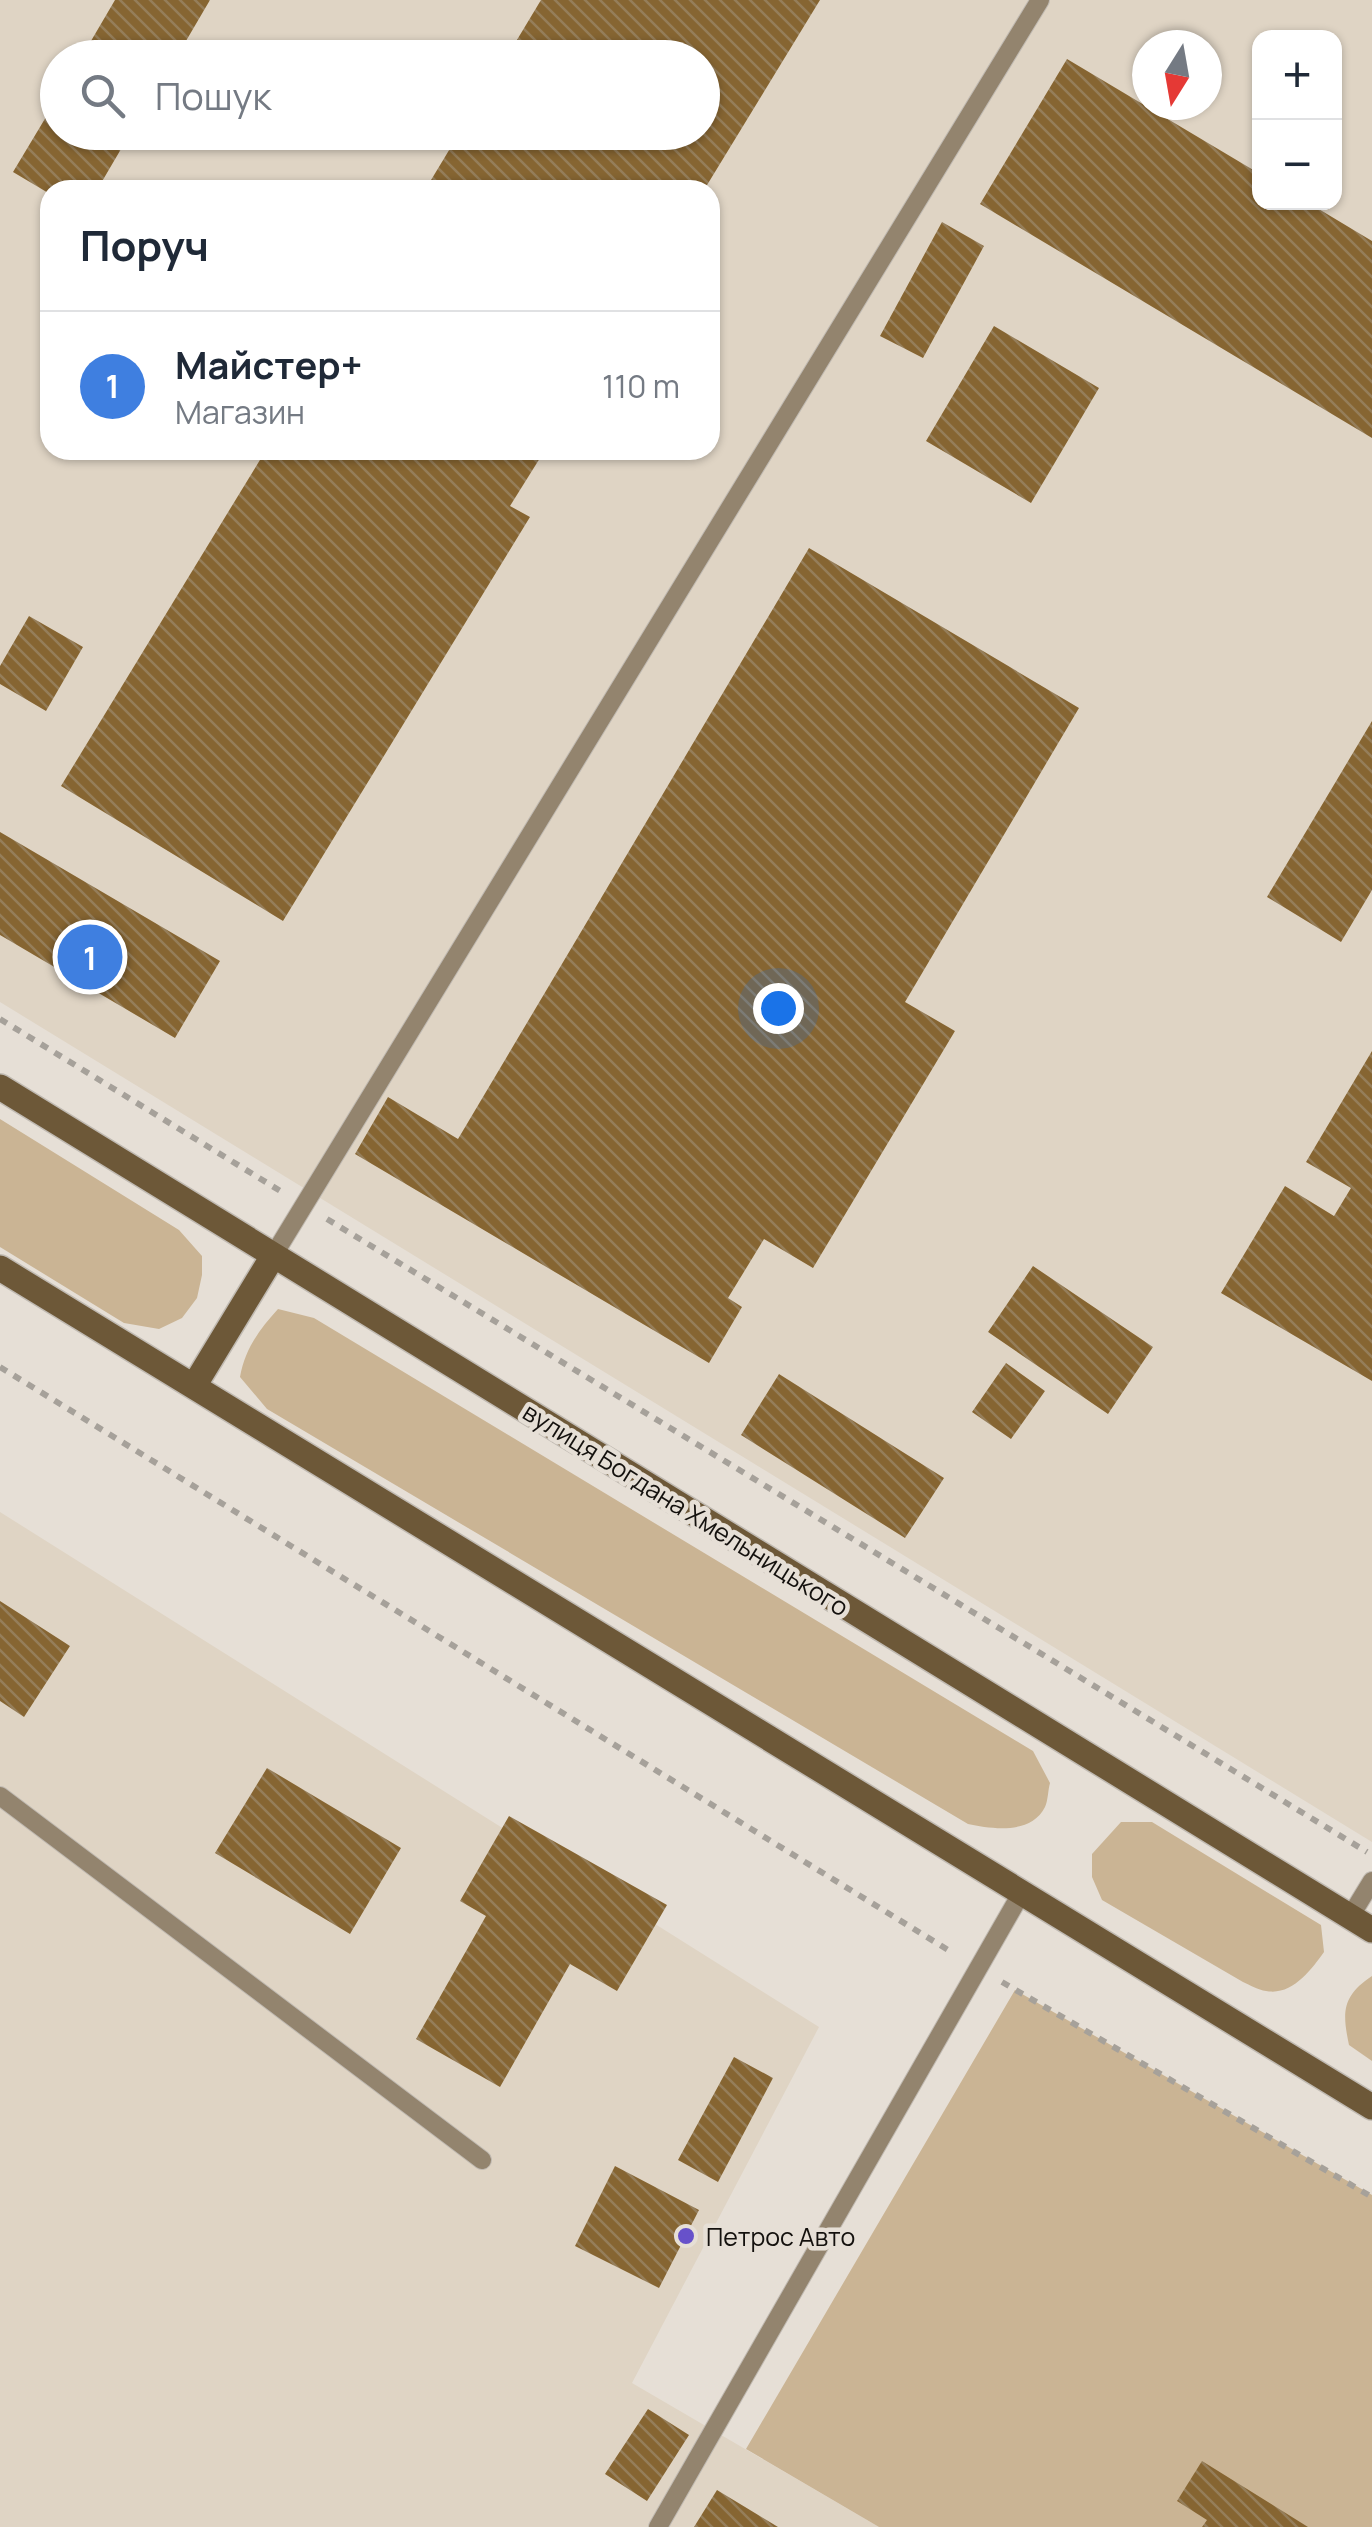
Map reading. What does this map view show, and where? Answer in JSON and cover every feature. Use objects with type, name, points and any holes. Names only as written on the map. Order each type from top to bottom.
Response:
[{"type":"street","name":"вулиця Богдана Хмельницького","points":[[0,1087],[1361,1924]]},
{"type":"street","points":[[194,1386],[273,1256]]},
{"type":"street","points":[[0,1268],[1372,2107]]},
{"type":"lane","points":[[273,1256],[1040,0]]},
{"type":"lane","points":[[0,1796],[482,2160]]},
{"type":"lane","points":[[1361,1924],[1372,1881]]},
{"type":"lane","points":[[658,2527],[1022,1892]]},
{"type":"path","points":[[0,1019],[1372,1856]]},
{"type":"path","points":[[0,1367],[978,1968],[1372,2197]]},
{"type":"shaded area","points":[[0,0],[1372,0],[1372,1842],[0,1002]]},
{"type":"shaded area","points":[[0,1119],[179,1230],[202,1256],[197,1298],[182,1318],[159,1329],[124,1323],[0,1247]]},
{"type":"shaded area","points":[[278,1309],[314,1318],[1033,1751],[1050,1783],[1045,1807],[1039,1816],[1021,1826],[968,1824],[267,1409],[240,1377],[254,1340]]},
{"type":"shaded area","points":[[0,1512],[819,2027],[632,2383],[879,2527],[0,2527]]},
{"type":"shaded area","points":[[1121,1822],[1152,1822],[1321,1925],[1324,1952],[1292,1986],[1263,1990],[1102,1900],[1092,1877],[1092,1854]]},
{"type":"shaded area","points":[[1372,1976],[1372,2061],[1349,2045],[1345,2014],[1350,1998]]},
{"type":"shaded area","points":[[1015,1990],[1372,2195],[1372,2527],[879,2527],[746,2449]]},
{"type":"building","points":[[115,0],[210,0],[187,40],[92,40]]},
{"type":"building","points":[[541,0],[820,0],[710,180],[431,180],[449,150],[720,150],[720,40],[517,40]]},
{"type":"building","points":[[1067,59],[1132,98],[1132,120],[1169,120],[1252,169],[1252,210],[1320,210],[1372,241],[1372,438],[980,204]]},
{"type":"building","points":[[40,127],[40,150],[120,150],[103,180],[40,180],[40,188],[13,172]]},
{"type":"building","points":[[942,222],[984,246],[923,358],[880,336]]},
{"type":"building","points":[[994,326],[1099,388],[1031,503],[926,441]]},
{"type":"building","points":[[260,460],[539,460],[510,506],[530,517],[283,921],[61,786]]},
{"type":"building","points":[[809,548],[1079,708],[905,1002],[955,1031],[813,1268],[764,1239],[728,1298],[742,1307],[709,1363],[355,1154],[388,1097],[458,1139]]},
{"type":"building","points":[[29,616],[83,647],[46,711],[0,684],[0,666]]},
{"type":"building","points":[[1372,721],[1372,890],[1341,942],[1267,897]]},
{"type":"building","points":[[0,832],[220,961],[175,1038],[0,935]]},
{"type":"building","points":[[1372,1051],[1372,1381],[1221,1293],[1285,1186],[1334,1216],[1351,1188],[1306,1162]]},
{"type":"building","points":[[1033,1266],[1153,1347],[1108,1414],[988,1332]]},
{"type":"building","points":[[1006,1363],[1045,1391],[1011,1439],[972,1412]]},
{"type":"building","points":[[779,1374],[944,1478],[905,1538],[741,1435]]},
{"type":"building","points":[[0,1601],[70,1646],[24,1717],[0,1701]]},
{"type":"building","points":[[267,1768],[401,1848],[350,1934],[215,1853]]},
{"type":"building","points":[[509,1816],[667,1905],[617,1991],[570,1964],[500,2087],[416,2039],[486,1916],[460,1901]]},
{"type":"building","points":[[734,2057],[773,2078],[718,2182],[678,2160]]},
{"type":"building","points":[[615,2166],[699,2210],[659,2288],[575,2246]]},
{"type":"building","points":[[648,2409],[689,2435],[647,2501],[605,2474]]},
{"type":"building","points":[[1202,2461],[1308,2527],[1202,2527],[1207,2520],[1177,2501]]},
{"type":"building","points":[[717,2490],[778,2527],[694,2527]]},
{"type":"place","name":"Майстер+","points":[[90,957]]},
{"type":"place","name":"Петрос Авто","points":[[686,2236]]}]
